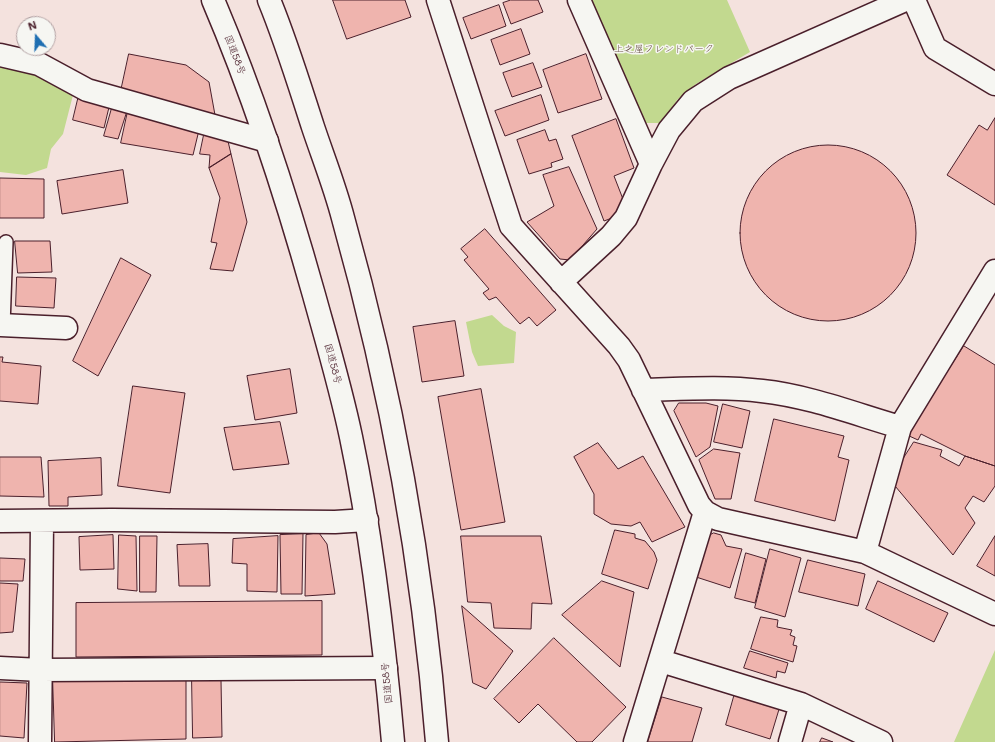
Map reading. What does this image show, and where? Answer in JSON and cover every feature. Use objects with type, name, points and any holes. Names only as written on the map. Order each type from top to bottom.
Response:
[{"type":"main road","name":"国道58号","points":[[213,0],[267,141],[289,206],[331,357],[351,436],[367,520],[386,668],[393,742]]},
{"type":"main road","points":[[269,0],[282,33],[343,216],[376,346],[410,515],[432,675],[437,742]]},
{"type":"main road","points":[[438,0],[511,226],[619,346],[629,360],[699,505],[705,512],[718,519],[865,552],[995,614]]},
{"type":"main road","points":[[580,0],[651,164]]},
{"type":"main road","points":[[562,282],[611,236],[626,218],[651,164],[680,115],[693,101],[729,78],[905,0]]},
{"type":"main road","points":[[914,0],[935,48],[995,84]]},
{"type":"main road","points":[[0,55],[39,64],[87,90],[267,141]]},
{"type":"main road","points":[[865,552],[900,427],[995,271]]},
{"type":"main road","points":[[2,325],[66,328]]},
{"type":"main road","points":[[643,390],[731,389],[762,391],[796,397],[900,427]]},
{"type":"main road","points":[[635,742],[661,661],[705,512]]},
{"type":"main road","points":[[4,525],[42,521],[335,522],[367,520]]},
{"type":"main road","points":[[40,742],[42,521]]},
{"type":"main road","points":[[661,661],[801,704],[881,742]]},
{"type":"main road","points":[[0,668],[41,670],[386,668]]},
{"type":"main road","points":[[790,742],[801,704]]},
{"type":"lane","points":[[2,325],[6,242]]},
{"type":"green space","name":"上之屋フレンドパーク","points":[[591,0],[727,0],[750,52],[696,84],[677,100],[664,123],[642,123]]},
{"type":"green space","points":[[0,62],[36,73],[55,86],[69,90],[68,93],[73,95],[63,134],[51,149],[47,168],[26,175],[0,172]]},
{"type":"green space","points":[[492,315],[504,326],[516,332],[514,363],[478,366],[472,352],[466,322]]},
{"type":"green space","points":[[995,650],[995,742],[954,742]]},
{"type":"building","points":[[333,0],[405,0],[411,17],[347,39]]},
{"type":"building","points":[[511,0],[538,0],[543,12],[511,24],[503,3]]},
{"type":"building","points":[[499,5],[506,26],[471,39],[463,18]]},
{"type":"building","points":[[521,29],[530,54],[500,65],[491,40]]},
{"type":"building","points":[[129,54],[186,65],[209,82],[215,115],[121,91]]},
{"type":"building","points":[[586,54],[602,99],[558,113],[543,70]]},
{"type":"building","points":[[533,63],[542,87],[512,97],[503,73]]},
{"type":"building","points":[[79,95],[110,103],[104,128],[73,120]]},
{"type":"building","points":[[541,95],[549,120],[505,136],[495,111]]},
{"type":"building","points":[[112,108],[127,111],[118,139],[104,136]]},
{"type":"building","points":[[128,111],[199,130],[193,155],[121,143]]},
{"type":"building","points":[[995,118],[995,205],[947,175],[979,125],[987,130]]},
{"type":"building","points":[[616,119],[634,168],[614,176],[628,212],[604,221],[572,136]]},
{"type":"building","points":[[205,130],[227,137],[231,154],[209,168],[210,155],[200,154]]},
{"type":"building","points":[[545,130],[549,141],[556,139],[563,159],[551,163],[552,167],[529,174],[517,140]]},
{"type":"building","points":[[819,145],[837,145],[870,155],[884,165],[896,177],[906,191],[912,207],[916,224],[916,242],[912,259],[906,275],[896,289],[884,301],[870,311],[854,317],[837,321],[819,321],[786,311],[772,301],[760,289],[750,275],[744,259],[740,242],[740,224],[750,191],[760,177],[772,165],[786,155],[802,149]]},
{"type":"building","points":[[231,154],[247,222],[233,271],[210,269],[217,243],[211,242],[220,198],[209,168]]},
{"type":"building","points":[[569,167],[597,229],[570,260],[560,259],[527,222],[554,206],[543,175]]},
{"type":"building","points":[[123,170],[128,203],[62,214],[57,181]]},
{"type":"building","points":[[0,178],[44,179],[44,218],[0,218]]},
{"type":"building","points":[[485,229],[556,310],[537,326],[529,317],[520,324],[496,297],[489,300],[483,293],[489,289],[464,260],[468,257],[461,249]]},
{"type":"building","points":[[15,241],[50,241],[52,272],[18,273]]},
{"type":"building","points":[[121,258],[151,275],[98,376],[73,361]]},
{"type":"building","points":[[17,277],[56,278],[54,308],[16,306]]},
{"type":"building","points":[[455,321],[464,376],[422,382],[413,327]]},
{"type":"building","points":[[964,346],[995,365],[995,466],[965,456],[921,434],[918,440],[907,435]]},
{"type":"building","points":[[0,357],[3,357],[2,362],[41,366],[38,404],[0,401]]},
{"type":"building","points":[[290,369],[297,413],[255,420],[247,376]]},
{"type":"building","points":[[133,386],[185,393],[170,493],[118,486]]},
{"type":"building","points":[[481,389],[505,522],[461,530],[438,397]]},
{"type":"building","points":[[679,403],[706,403],[718,406],[710,447],[696,457],[674,411]]},
{"type":"building","points":[[723,404],[750,411],[742,448],[714,442]]},
{"type":"building","points":[[774,419],[844,436],[838,457],[849,460],[835,521],[755,501]]},
{"type":"building","points":[[280,422],[289,464],[233,470],[224,428]]},
{"type":"building","points":[[914,442],[942,450],[940,456],[959,466],[965,456],[995,466],[995,486],[984,502],[973,496],[965,508],[975,523],[953,555],[890,480]]},
{"type":"building","points":[[598,443],[618,469],[643,456],[685,527],[652,542],[640,522],[631,526],[611,524],[594,514],[594,494],[574,457]]},
{"type":"building","points":[[714,449],[740,453],[731,499],[715,499],[699,460]]},
{"type":"building","points":[[0,457],[41,457],[44,497],[0,496]]},
{"type":"building","points":[[101,458],[102,495],[68,497],[68,506],[49,506],[48,461]]},
{"type":"building","points":[[615,530],[635,534],[635,538],[645,541],[654,552],[657,560],[648,589],[602,574]]},
{"type":"building","points":[[319,533],[327,544],[335,594],[305,596],[306,535]]},
{"type":"building","points":[[714,533],[721,535],[726,546],[742,549],[730,588],[693,576],[704,538]]},
{"type":"building","points":[[303,534],[302,594],[281,594],[280,535]]},
{"type":"building","points":[[113,535],[114,569],[80,570],[79,537]]},
{"type":"building","points":[[119,535],[136,536],[137,591],[118,589]]},
{"type":"building","points":[[140,536],[157,536],[156,592],[140,592]]},
{"type":"building","points":[[278,536],[277,592],[247,591],[247,564],[232,563],[233,539]]},
{"type":"building","points":[[461,536],[541,536],[552,604],[532,603],[531,629],[494,628],[491,603],[468,602]]},
{"type":"building","points":[[995,536],[995,576],[977,566]]},
{"type":"building","points":[[208,544],[210,586],[179,586],[177,545]]},
{"type":"building","points":[[770,549],[801,558],[785,617],[755,608]]},
{"type":"building","points":[[746,553],[766,559],[755,603],[735,598]]},
{"type":"building","points":[[0,558],[25,559],[23,581],[0,581]]},
{"type":"building","points":[[808,560],[865,574],[858,606],[799,592]]},
{"type":"building","points":[[602,581],[634,592],[620,667],[562,615]]},
{"type":"building","points":[[878,581],[948,613],[934,642],[866,609]]},
{"type":"building","points":[[0,583],[18,584],[13,632],[0,633]]},
{"type":"building","points":[[322,601],[322,655],[76,657],[76,603]]},
{"type":"building","points":[[462,606],[513,651],[486,689],[473,683]]},
{"type":"building","points":[[761,617],[778,620],[777,627],[792,630],[790,635],[795,637],[793,645],[797,646],[793,662],[751,649]]},
{"type":"building","points":[[554,638],[626,707],[592,742],[577,742],[538,704],[519,723],[494,699]]},
{"type":"building","points":[[750,651],[788,663],[785,673],[777,671],[776,678],[744,668]]},
{"type":"building","points":[[53,679],[186,680],[186,739],[55,742]]},
{"type":"building","points":[[192,680],[221,680],[222,737],[193,738]]},
{"type":"building","points":[[0,682],[27,683],[24,738],[0,736]]},
{"type":"building","points":[[735,693],[780,706],[770,739],[726,725]]},
{"type":"building","points":[[662,697],[702,708],[692,742],[648,742]]},
{"type":"building","points":[[822,738],[833,742],[820,742]]}]
